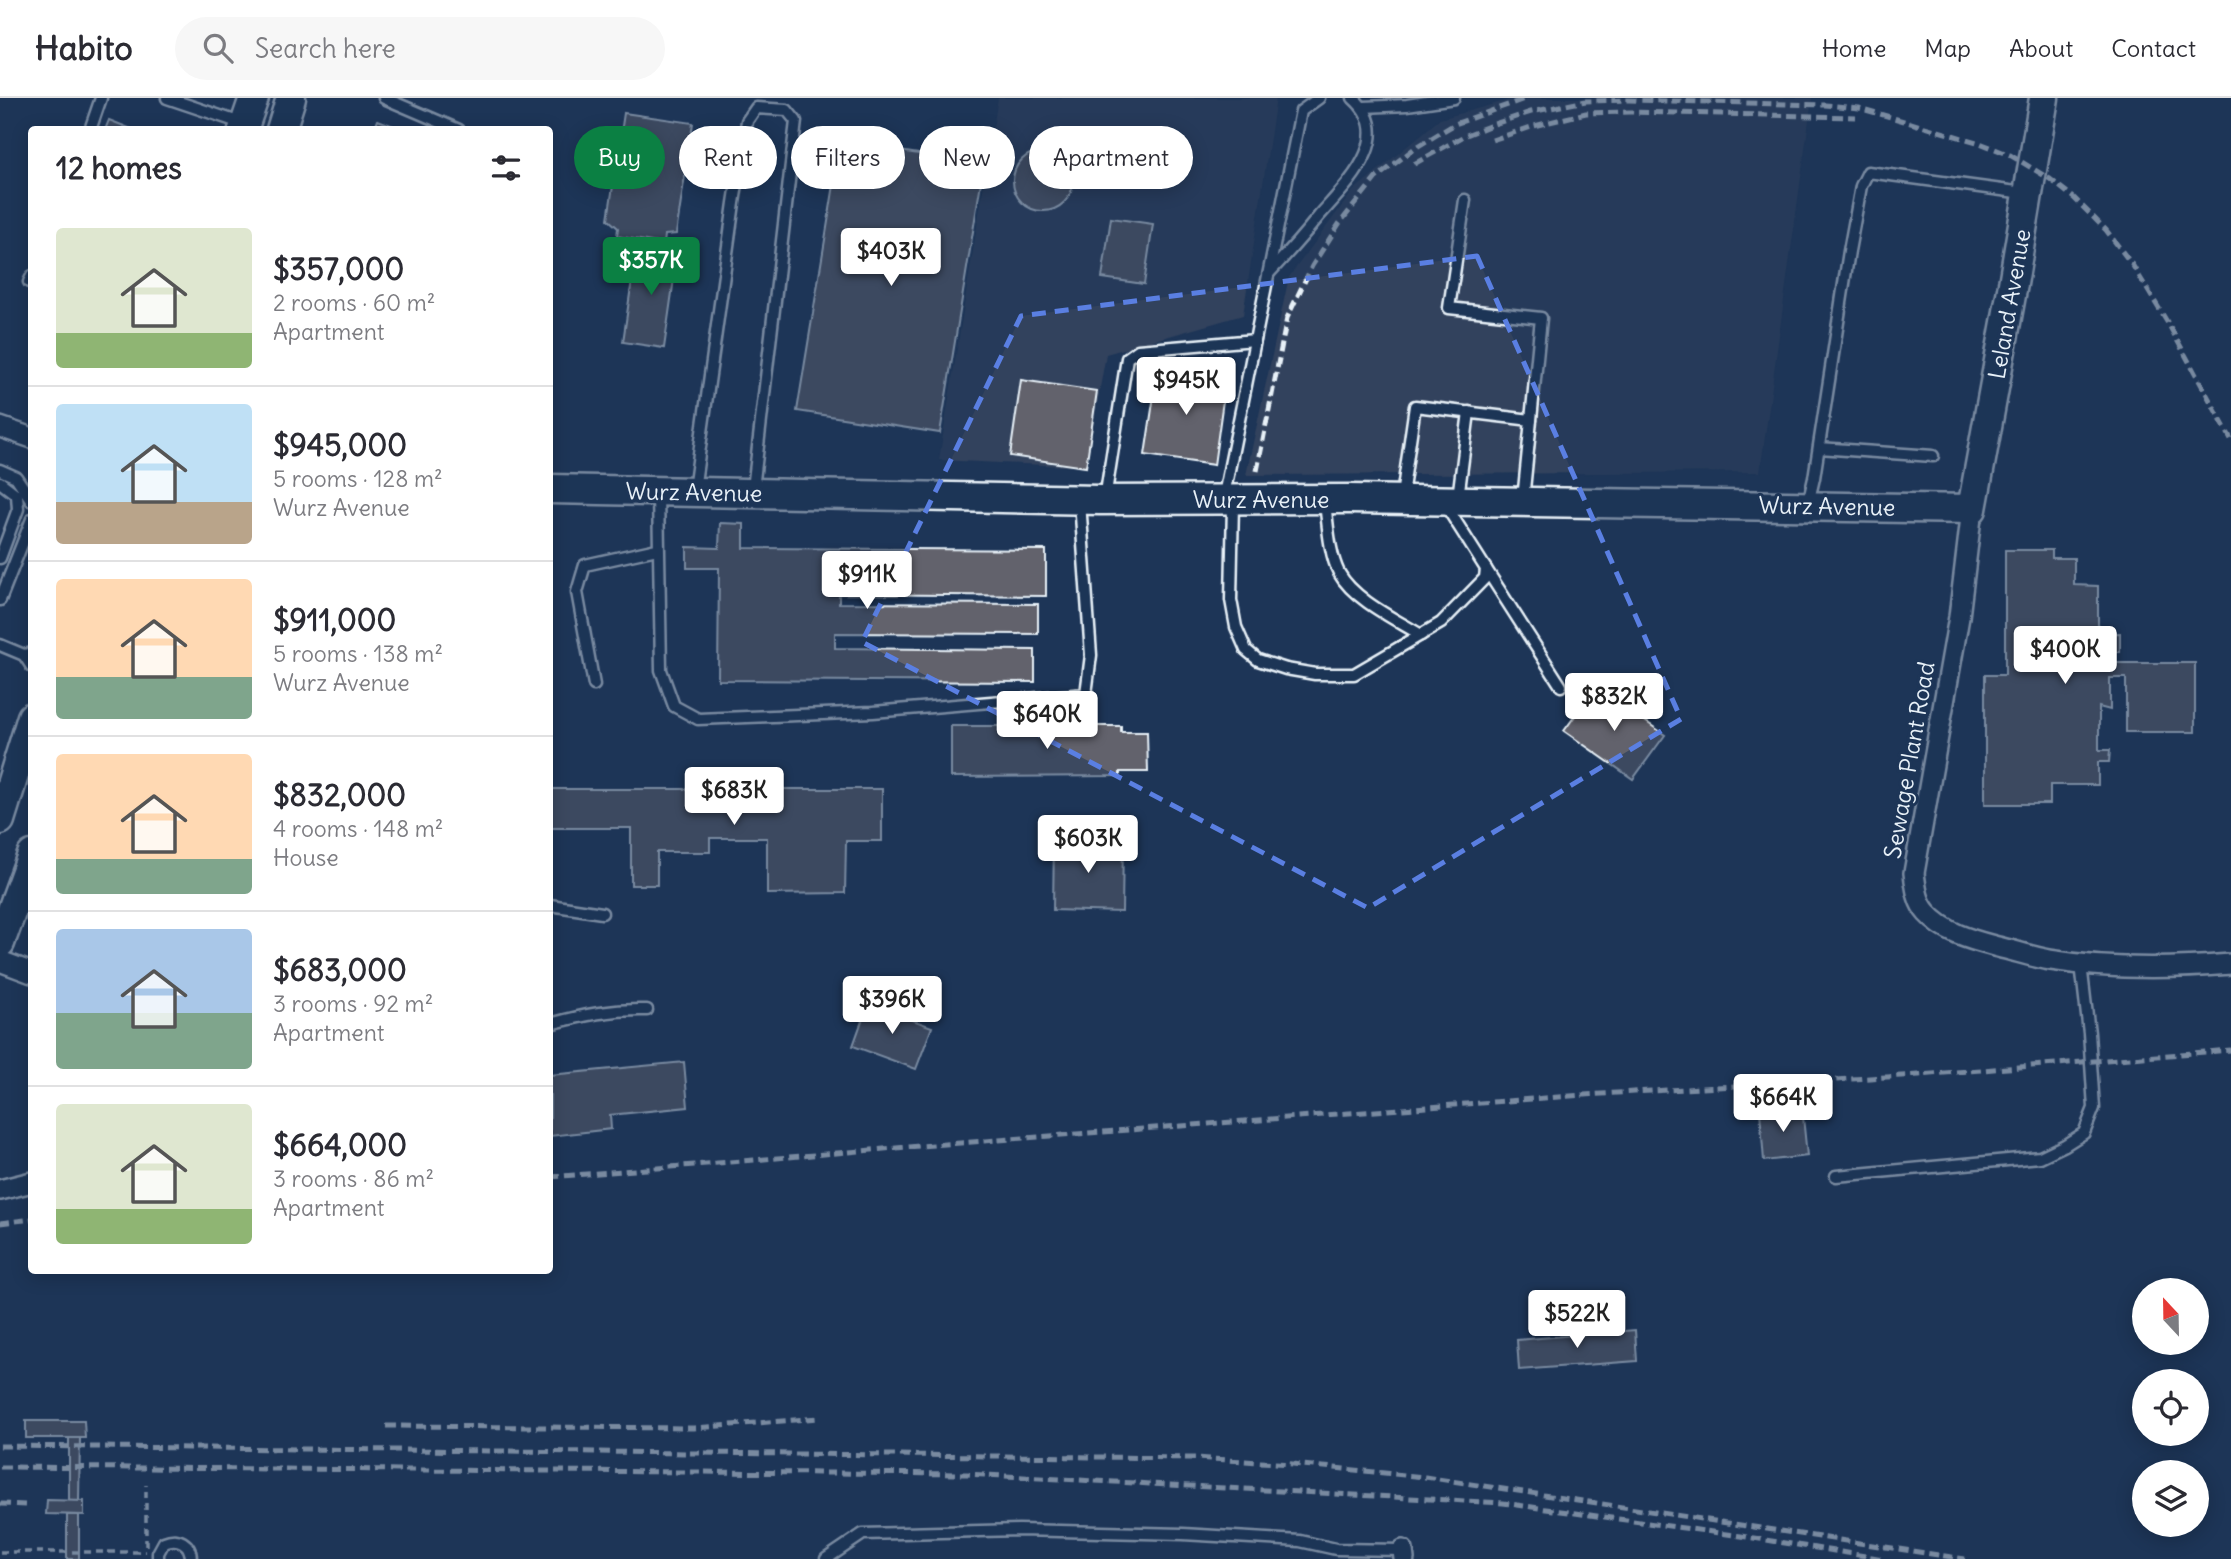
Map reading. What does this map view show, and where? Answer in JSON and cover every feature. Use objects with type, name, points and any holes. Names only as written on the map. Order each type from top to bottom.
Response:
[{"type":"street","points":[[244,126],[254,98]]},
{"type":"street","points":[[282,126],[291,98]]},
{"type":"street","name":"Leland Avenue","points":[[1972,509],[2044,98]]},
{"type":"street","points":[[0,427],[28,438]]},
{"type":"street","name":"Wurz Avenue","points":[[553,489],[1092,499],[1324,499],[1972,509]]},
{"type":"street","name":"Sewage Plant Road","points":[[1972,509],[1959,617],[1914,873],[1917,896],[1926,912],[1947,930],[1961,937],[2048,960],[2119,968],[2171,969],[2231,964]]},
{"type":"street","points":[[0,820],[28,730]]},
{"type":"street","points":[[0,943],[28,866]]},
{"type":"street","points":[[0,961],[28,972]]},
{"type":"street","points":[[0,1190],[28,1183]]},
{"type":"lane","points":[[91,126],[101,98]]},
{"type":"lane","points":[[167,98],[241,126]]},
{"type":"lane","points":[[384,98],[450,126]]},
{"type":"lane","points":[[1319,98],[1301,111],[1255,340],[1228,499],[1231,600],[1236,627],[1246,650],[1258,660],[1306,672],[1354,674],[1441,623],[1485,578],[1486,569]]},
{"type":"lane","points":[[1268,273],[1358,172],[1369,149],[1370,127],[1364,107],[1353,98]]},
{"type":"lane","points":[[1364,107],[1407,105],[1454,98]]},
{"type":"lane","points":[[694,492],[747,121],[756,108],[787,110],[796,121],[752,493]]},
{"type":"lane","points":[[1808,506],[1849,251],[1861,186],[1868,172],[2028,194]]},
{"type":"lane","points":[[1465,200],[1449,308],[1541,318],[1522,502]]},
{"type":"lane","points":[[658,491],[660,670],[674,706],[698,719],[873,712],[1086,694],[1091,655],[1092,499],[1127,358],[1138,350],[1255,340]]},
{"type":"lane","points":[[1402,500],[1415,405],[1531,420]]},
{"type":"lane","points":[[1469,412],[1450,501],[1486,569],[1561,685]]},
{"type":"lane","points":[[1819,448],[1933,456]]},
{"type":"lane","points":[[0,470],[16,477],[28,495]]},
{"type":"lane","points":[[0,482],[17,495],[18,509],[0,558]]},
{"type":"lane","points":[[1324,499],[1339,573],[1360,597],[1421,635]]},
{"type":"lane","points":[[0,600],[4,576],[28,527]]},
{"type":"lane","points":[[594,685],[577,592],[585,565],[657,549]]},
{"type":"lane","points":[[0,645],[28,654]]},
{"type":"lane","points":[[553,905],[602,913]]},
{"type":"lane","points":[[1836,1176],[2040,1157],[2084,1133],[2094,1108],[2081,964]]},
{"type":"lane","points":[[553,1023],[609,1010],[647,1010]]},
{"type":"lane","points":[[826,1559],[863,1534],[1019,1530],[1183,1534],[1300,1541],[1336,1549],[1404,1555]]},
{"type":"lane","points":[[158,1559],[164,1542],[176,1539],[189,1547],[191,1559]]},
{"type":"path","points":[[0,1552],[146,1552],[146,1485]]},
{"type":"highlighted area","points":[[1477,256],[1681,719],[1368,908],[862,642],[1021,316]]},
{"type":"shaded area","points":[[998,98],[1276,98],[1243,315],[1106,354],[1086,467],[939,460],[983,189],[1015,189],[1015,126],[993,126]]},
{"type":"shaded area","points":[[1516,98],[1812,98],[1760,472],[1246,475],[1289,277],[1353,191],[1440,119]]},
{"type":"building","points":[[624,113],[693,123],[693,126],[679,126],[679,189],[683,189],[676,234],[665,235],[664,244],[617,236],[618,228],[608,219],[613,189],[665,189],[665,126],[622,126]]},
{"type":"building","points":[[109,120],[124,126],[107,126]]},
{"type":"building","points":[[378,120],[394,126],[376,126]]},
{"type":"building","points":[[905,152],[919,154],[919,189],[980,189],[940,433],[797,411],[833,189],[905,189]]},
{"type":"building","points":[[1029,154],[1029,189],[1072,189],[1060,206],[1049,211],[1037,211],[1018,198],[1014,189],[1015,169]]},
{"type":"building","points":[[1111,218],[1153,224],[1144,284],[1102,278]]},
{"type":"building","points":[[637,245],[678,251],[664,348],[623,342]]},
{"type":"building","points":[[1158,369],[1226,379],[1214,465],[1145,455]]},
{"type":"building","points":[[1021,380],[1097,391],[1086,467],[1010,456]]},
{"type":"building","points":[[720,523],[744,524],[744,548],[1046,550],[1046,596],[839,594],[839,603],[1038,604],[1038,634],[835,633],[835,648],[1035,650],[1035,682],[718,680],[719,568],[687,568],[687,547],[719,548]]},
{"type":"building","points":[[2005,550],[2052,550],[2052,558],[2074,558],[2074,585],[2098,586],[2098,634],[2120,633],[2120,652],[2100,652],[2100,663],[2195,663],[2195,732],[2126,732],[2126,678],[2110,678],[2110,710],[2099,707],[2099,750],[2110,750],[2109,762],[2098,762],[2098,785],[2050,785],[2050,804],[1985,804],[1985,675],[2005,675]]},
{"type":"building","points":[[1596,687],[1665,735],[1633,779],[1564,731]]},
{"type":"building","points":[[951,726],[1121,726],[1121,732],[1147,732],[1148,772],[1120,772],[1120,776],[951,777]]},
{"type":"building","points":[[553,789],[882,789],[882,841],[846,841],[845,893],[767,894],[767,838],[710,838],[710,852],[657,852],[657,885],[631,885],[631,828],[553,828]]},
{"type":"building","points":[[1054,839],[1123,840],[1122,912],[1053,910]]},
{"type":"building","points":[[868,1004],[932,1027],[916,1069],[853,1046]]},
{"type":"building","points":[[684,1062],[688,1107],[610,1115],[611,1129],[553,1136],[553,1075]]},
{"type":"building","points":[[1802,1107],[1807,1156],[1764,1161],[1760,1111]]},
{"type":"building","points":[[1635,1330],[1637,1361],[1519,1370],[1517,1340]]},
{"type":"building","points":[[26,1421],[84,1421],[85,1438],[26,1438]]},
{"type":"building","points":[[69,1438],[80,1438],[79,1501],[69,1501]]},
{"type":"building","points":[[47,1500],[84,1501],[84,1515],[46,1514]]},
{"type":"building","points":[[67,1515],[79,1515],[79,1559],[67,1559]]},
{"type":"railway","points":[[1257,471],[1287,318],[1312,266],[1339,224],[1376,178],[1415,148],[1455,124],[1527,98]]},
{"type":"railway","points":[[1414,164],[1464,136],[1494,124],[1531,112],[1586,101],[1825,105],[1859,108],[1980,143],[2010,155],[2050,179],[2074,198],[2106,230],[2133,266],[2169,325],[2231,439]]},
{"type":"railway","points":[[1492,140],[1586,113],[1856,117]]},
{"type":"railway","points":[[553,1177],[1584,1095],[1919,1075],[2231,1050]]},
{"type":"railway","points":[[0,1223],[28,1220]]},
{"type":"railway","points":[[386,1426],[694,1428],[819,1418]]},
{"type":"railway","points":[[0,1446],[1195,1458],[1425,1477],[1965,1559]]},
{"type":"railway","points":[[0,1467],[967,1474],[1503,1503],[1884,1559]]},
{"type":"railway","points":[[0,1504],[28,1505]]}]
